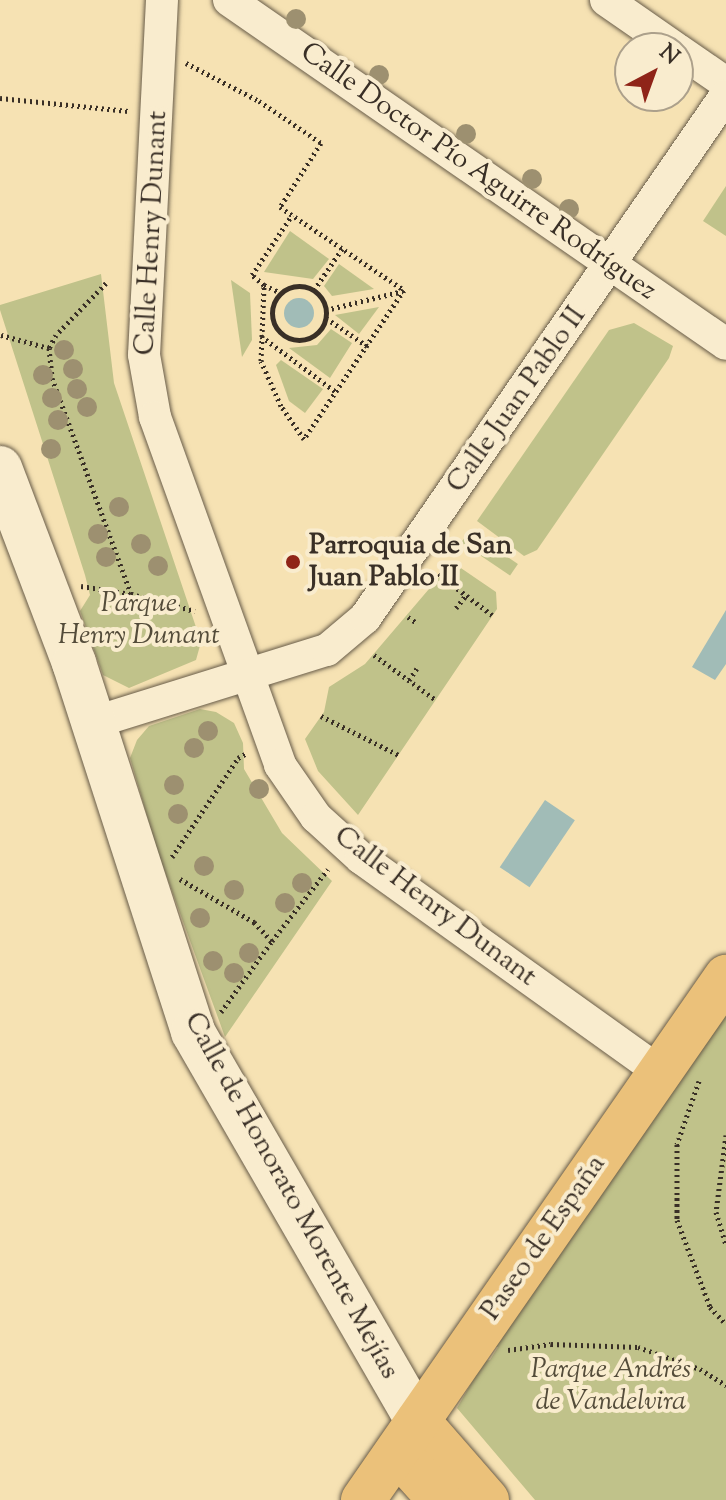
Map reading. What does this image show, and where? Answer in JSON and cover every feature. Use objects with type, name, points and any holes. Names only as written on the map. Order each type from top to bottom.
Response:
[{"type":"main road","name":"Paseo de España","points":[[363,1500],[448,1373],[726,977]]},
{"type":"main road","points":[[407,1436],[440,1500]]},
{"type":"main road","points":[[407,1436],[487,1500]]},
{"type":"street","name":"Calle Henry Dunant","points":[[162,0],[144,355],[155,417],[280,765],[316,817],[361,858],[661,1073]]},
{"type":"street","name":"Calle Doctor Pío Aguirre Rodríguez","points":[[229,0],[726,344]]},
{"type":"street","points":[[606,0],[652,32]]},
{"type":"street","points":[[694,61],[726,83]]},
{"type":"street","name":"Calle Juan Pablo II","points":[[92,723],[246,672],[327,650],[365,618],[726,95]]},
{"type":"street","name":"Calle de Honorato Morente Mejías","points":[[0,468],[74,663],[193,1032],[407,1436]]},
{"type":"path","points":[[160,50],[259,101],[321,143],[280,207],[404,290]]},
{"type":"path","points":[[0,98],[157,114]]},
{"type":"path","points":[[281,293],[252,275],[292,215]]},
{"type":"path","points":[[314,290],[342,249]]},
{"type":"path","points":[[106,283],[56,335],[49,348],[52,378],[131,594]]},
{"type":"path","points":[[264,285],[261,361],[281,406],[304,439],[404,290]]},
{"type":"path","points":[[297,286],[314,290],[326,310],[321,330],[305,339],[283,334],[273,317],[273,308],[281,293],[297,286]]},
{"type":"path","points":[[326,310],[404,290]]},
{"type":"path","points":[[326,318],[367,346]]},
{"type":"path","points":[[276,346],[283,334]]},
{"type":"path","points":[[1,335],[49,348]]},
{"type":"path","points":[[261,336],[336,392]]},
{"type":"path","points":[[438,574],[492,615]]},
{"type":"path","points":[[81,586],[131,594],[196,611]]},
{"type":"path","points":[[456,608],[466,595]]},
{"type":"path","points":[[408,617],[417,623]]},
{"type":"path","points":[[374,655],[436,700]]},
{"type":"path","points":[[409,680],[417,668]]},
{"type":"path","points":[[321,716],[399,755]]},
{"type":"path","points":[[168,861],[238,758],[248,752]]},
{"type":"path","points":[[212,1024],[328,869]]},
{"type":"path","points":[[170,874],[254,922],[272,941]]},
{"type":"path","points":[[705,1073],[698,1083],[677,1144],[677,1220],[710,1307],[726,1324]]},
{"type":"path","points":[[726,1135],[716,1212],[726,1245]]},
{"type":"path","points":[[494,1352],[551,1344],[638,1347],[700,1369],[726,1385]]},
{"type":"green space","points":[[726,186],[726,236],[703,221]]},
{"type":"green space","points":[[290,231],[329,259],[313,279],[264,272]]},
{"type":"green space","points":[[339,264],[374,289],[332,296],[324,286]]},
{"type":"green space","name":"Parque Henry Dunant","points":[[101,274],[114,383],[201,642],[196,660],[129,688],[103,675],[80,611],[90,595],[85,575],[0,310],[0,305]]},
{"type":"green space","points":[[231,280],[250,293],[252,340],[242,357]]},
{"type":"green space","points":[[379,307],[359,334],[335,315]]},
{"type":"green space","points":[[634,323],[673,346],[669,358],[537,550],[524,556],[477,521],[609,330]]},
{"type":"green space","points":[[331,329],[352,343],[330,378],[289,348],[317,345]]},
{"type":"green space","points":[[281,360],[323,389],[305,413],[289,401],[276,365]]},
{"type":"green space","points":[[469,531],[518,564],[510,576],[461,543]]},
{"type":"green space","points":[[452,562],[496,592],[497,609],[358,815],[318,771],[305,739],[324,712],[329,687],[365,664]]},
{"type":"green space","name":"Parque Henry Dunant","points":[[200,709],[216,712],[234,723],[243,743],[244,769],[282,833],[332,881],[225,1037],[157,850],[130,758],[137,740],[149,726]]},
{"type":"green space","name":"Parque Andrés de Vandelvira","points":[[726,1009],[726,1500],[535,1500],[457,1408],[484,1361],[490,1360],[498,1347],[493,1347]]},
{"type":"water","points":[[299,298],[310,302],[314,313],[310,324],[299,328],[288,324],[284,313],[288,302]]},
{"type":"water","points":[[726,610],[726,664],[715,680],[692,667]]},
{"type":"water","points":[[545,800],[575,820],[530,887],[500,867]]},
{"type":"place","name":"Parroquia de San Juan Pablo II","points":[[293,562]]}]
